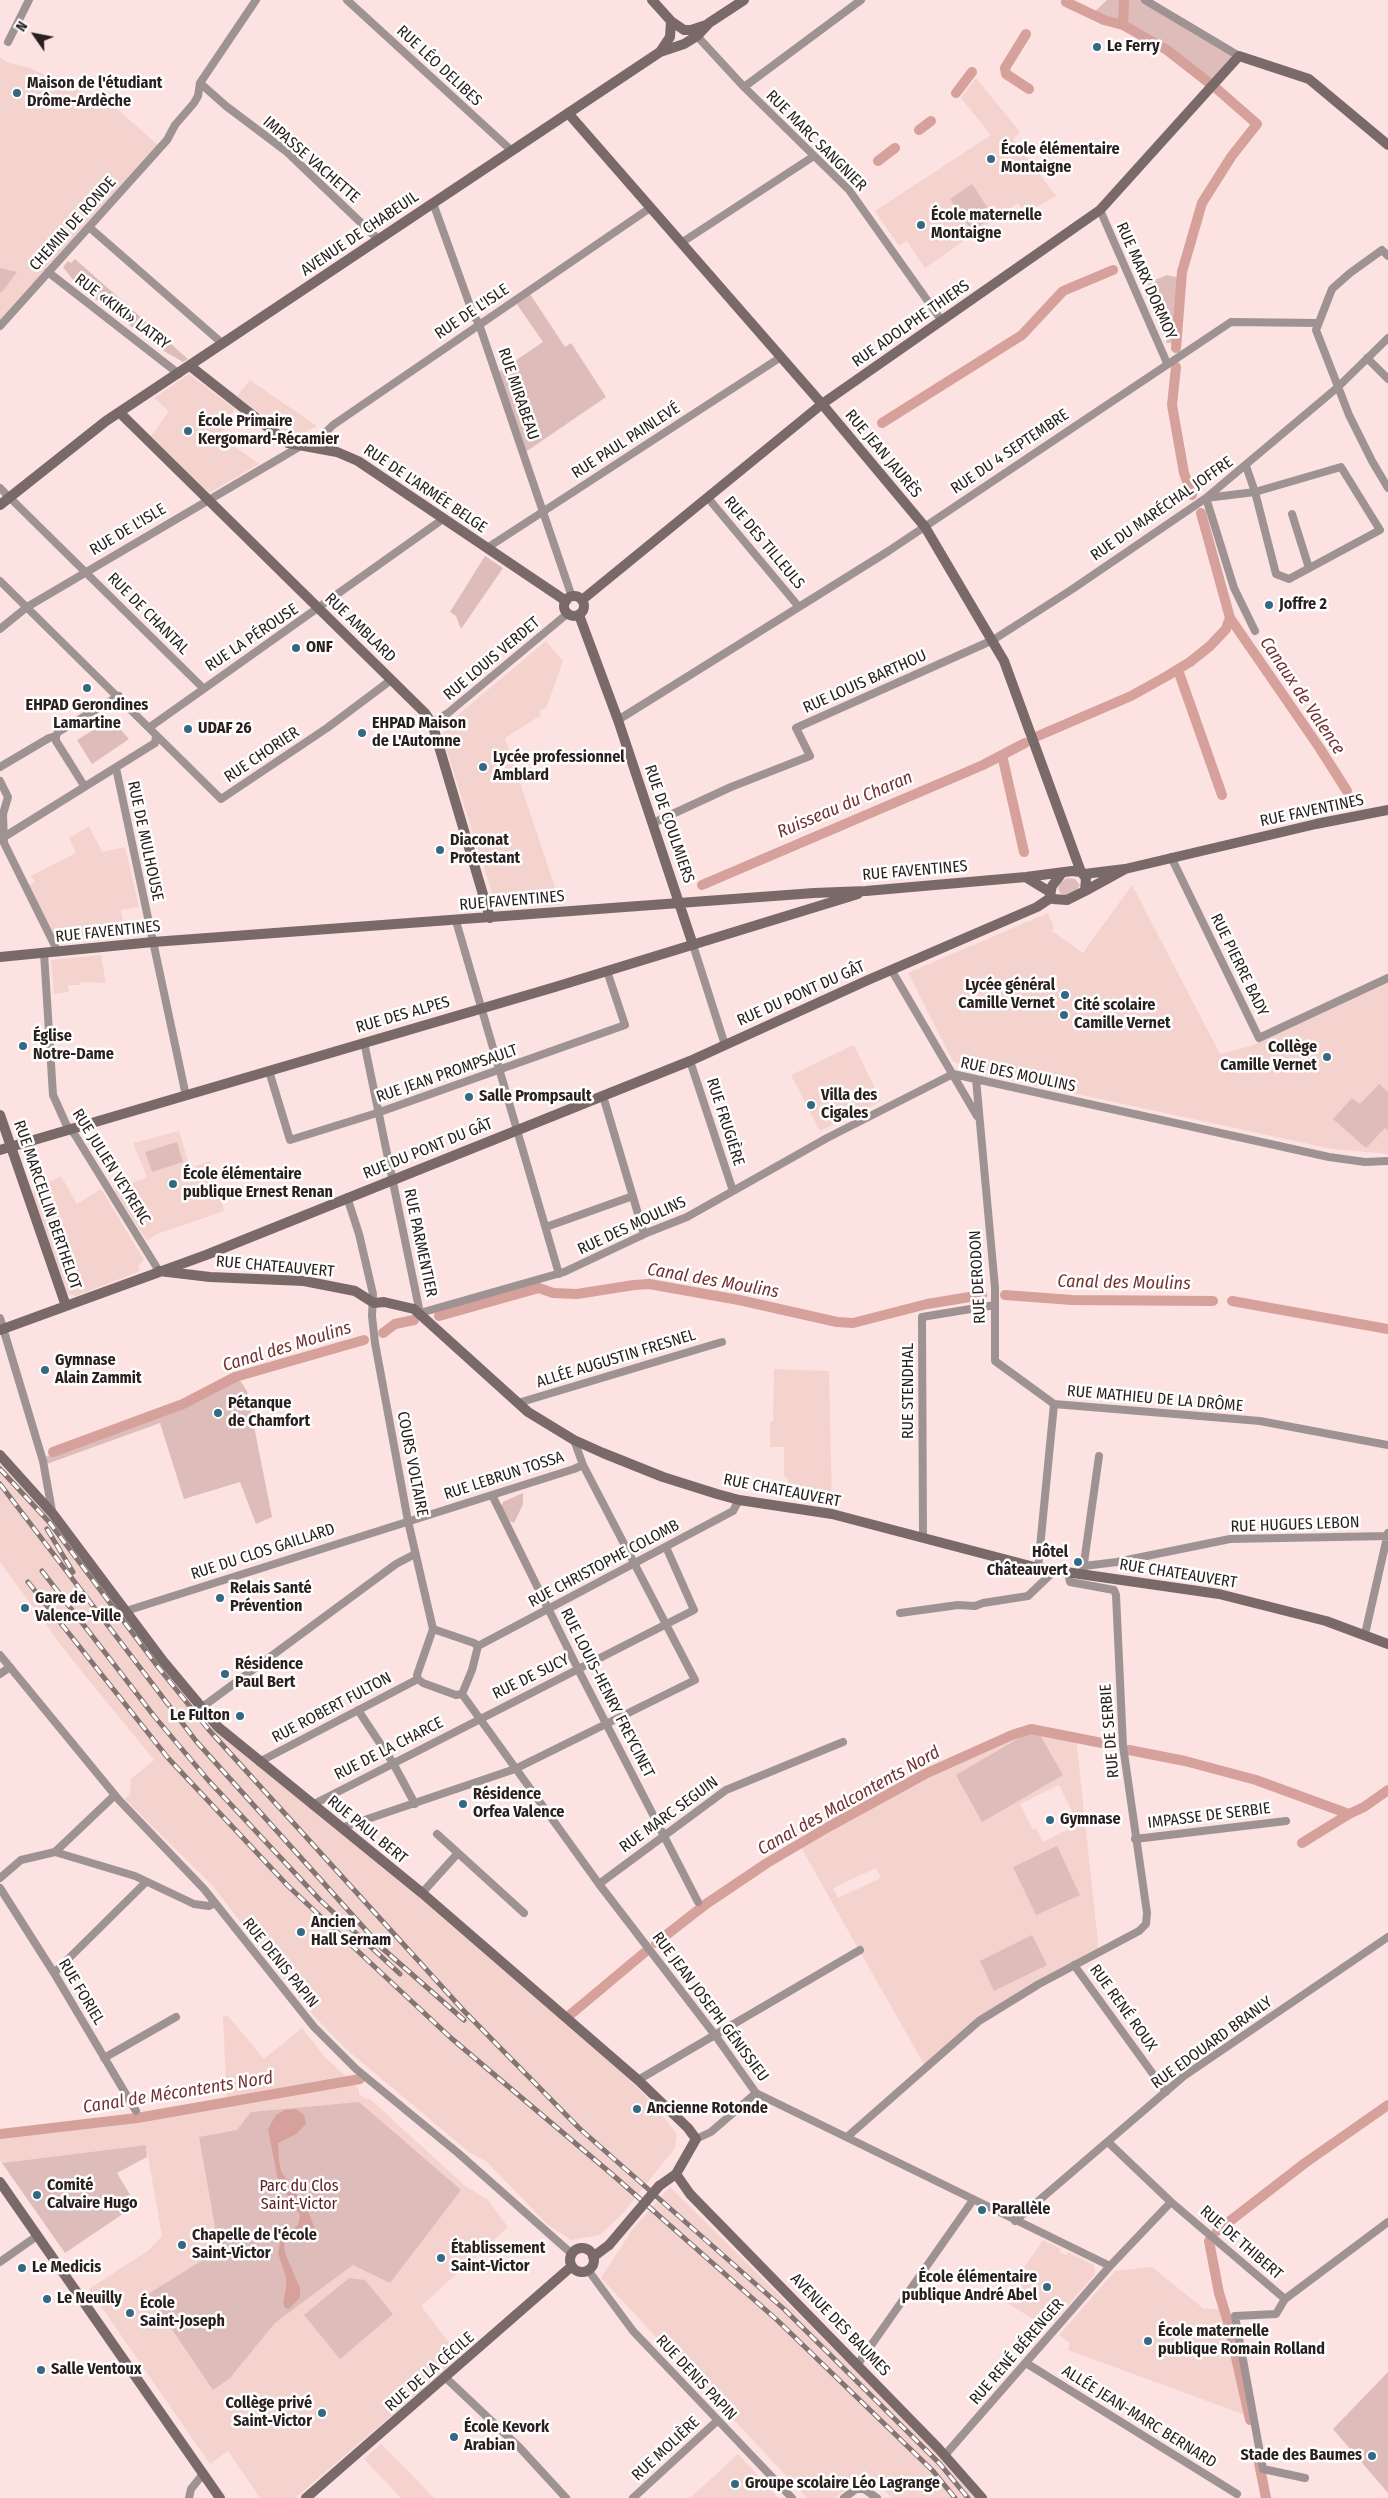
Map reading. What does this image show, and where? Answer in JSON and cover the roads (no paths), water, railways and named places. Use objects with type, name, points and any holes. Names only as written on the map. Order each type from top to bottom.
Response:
[{"type":"street","points":[[8,42],[29,0]]},
{"type":"street","name":"CHEMIN DE RONDE","points":[[0,326],[167,140],[174,125],[194,104],[198,96],[200,82],[256,0]]},
{"type":"street","name":"RUE LÉO DELIBES","points":[[347,0],[512,151]]},
{"type":"street","points":[[652,0],[671,21],[684,30],[691,30],[713,21]]},
{"type":"street","name":"AVENUE DE CHABEUIL","points":[[0,505],[84,436],[177,376],[433,202],[660,52],[684,44],[697,36],[713,21],[744,0]]},
{"type":"street","points":[[744,87],[861,0]]},
{"type":"street","points":[[1146,0],[1239,56],[1309,79],[1388,144]]},
{"type":"street","points":[[660,52],[670,37],[672,31],[671,21]]},
{"type":"street","name":"RUE MARC SANGNIER","points":[[697,36],[744,87],[849,190],[942,322]]},
{"type":"street","name":"RUE ADOLPHE THIERS","points":[[573,599],[708,498],[822,404],[1100,210],[1239,56]]},
{"type":"street","name":"IMPASSE VACHETTE","points":[[200,82],[226,106],[286,152],[379,240]]},
{"type":"street","name":"RUE JEAN JAURÈS","points":[[568,113],[822,404],[925,526],[1004,661],[1083,873]]},
{"type":"street","points":[[681,243],[814,156]]},
{"type":"street","name":"RUE MIRABEAU","points":[[433,202],[473,314],[479,324],[573,599]]},
{"type":"street","name":"RUE DE L'ISLE","points":[[322,449],[325,433],[333,425],[650,208]]},
{"type":"street","name":"RUE MARX DORMOY","points":[[1100,210],[1167,363]]},
{"type":"street","points":[[89,228],[223,344]]},
{"type":"street","points":[[1385,253],[1350,273],[1332,290],[1316,330],[1338,387],[1369,456],[1388,488]]},
{"type":"street","name":"RUE «KIKI» LATRY","points":[[48,272],[177,376]]},
{"type":"street","name":"RUE DU 4 SEPTEMBRE","points":[[618,720],[925,526],[1231,322],[1318,323]]},
{"type":"street","name":"RUE DU MARÉCHAL JOFFRE","points":[[993,640],[1206,498],[1338,387],[1388,338]]},
{"type":"street","name":"RUE PAUL PAINLEVÉ","points":[[487,548],[781,357]]},
{"type":"street","points":[[1367,358],[1388,380]]},
{"type":"street","name":"RUE DE L'ARMÉE BELGE","points":[[190,366],[278,437],[299,447],[337,452],[358,461],[487,548],[573,599]]},
{"type":"street","name":"RUE AMBLARD","points":[[120,413],[425,713],[432,723],[490,918]]},
{"type":"street","name":"RUE DE L'ISLE","points":[[0,629],[27,607],[207,499],[299,447]]},
{"type":"street","points":[[1246,466],[1255,492],[1276,574],[1289,579],[1380,530],[1342,467],[1255,492],[1206,498],[1234,588],[1255,631]]},
{"type":"street","name":"RUE DE CHANTAL","points":[[0,488],[203,688]]},
{"type":"street","name":"RUE DES TILLEULS","points":[[708,498],[799,607]]},
{"type":"street","points":[[1292,514],[1309,568]]},
{"type":"street","name":"RUE LA PÉROUSE","points":[[150,727],[203,688],[319,609],[443,519]]},
{"type":"street","points":[[0,580],[150,727],[156,736],[154,743],[4,837]]},
{"type":"street","points":[[573,599],[584,610],[579,615],[573,617],[567,614],[564,608],[573,599]]},
{"type":"street","name":"RUE LOUIS VERDET","points":[[432,723],[448,713],[567,614]]},
{"type":"street","name":"RUE DE COULMIERS","points":[[579,615],[618,720],[653,823],[725,1045]]},
{"type":"street","name":"RUE LOUIS BARTHOU","points":[[653,823],[731,788],[810,756],[796,728],[993,640]]},
{"type":"street","name":"RUE CHORIER","points":[[156,736],[221,799],[327,728],[391,680]]},
{"type":"street","points":[[0,767],[49,738],[56,736],[58,732],[118,696]]},
{"type":"street","points":[[56,736],[56,741],[83,784],[86,785]]},
{"type":"street","name":"RUE DE MULHOUSE","points":[[116,768],[186,1096]]},
{"type":"street","points":[[0,781],[8,796],[3,814],[4,843],[58,952]]},
{"type":"street","name":"RUE FAVENTINES","points":[[1083,873],[1125,868],[1388,810]]},
{"type":"street","name":"RUE PIERRE BADY","points":[[1171,857],[1259,1038],[1388,978]]},
{"type":"street","name":"RUE FAVENTINES","points":[[1085,891],[1125,868]]},
{"type":"street","points":[[1026,877],[1038,882],[1055,900],[1067,900],[1085,891],[1087,882],[1083,873],[1062,873],[1055,881],[1051,894]]},
{"type":"street","name":"RUE FAVENTINES","points":[[0,957],[153,942],[814,893],[866,891],[1062,873]]},
{"type":"street","name":"RUE DES ALPES","points":[[0,1150],[693,945],[866,891]]},
{"type":"street","points":[[814,893],[819,900],[814,908]]},
{"type":"street","name":"RUE DU PONT DU GÂT","points":[[1,1325],[66,1306],[206,1256],[347,1197],[690,1061],[1037,907],[1051,894]]},
{"type":"street","points":[[456,921],[559,1274]]},
{"type":"street","name":"RUE JULIEN VEYRENC","points":[[44,953],[53,1095],[70,1129],[160,1271]]},
{"type":"street","name":"RUE JEAN PROMPSAULT","points":[[269,1071],[290,1140],[377,1113],[625,1025],[607,970]]},
{"type":"street","name":"RUE DERODON","points":[[892,971],[979,1120]]},
{"type":"street","name":"RUE PARMENTIER","points":[[364,1042],[377,1113],[420,1313]]},
{"type":"street","name":"RUE FRUGIÈRE","points":[[690,1061],[733,1191]]},
{"type":"street","name":"RUE DES MOULINS","points":[[420,1313],[559,1274],[644,1234],[687,1217],[895,1101],[953,1074],[1329,1157],[1365,1162],[1388,1161]]},
{"type":"street","name":"RUE DERODON","points":[[976,1079],[995,1305],[995,1361],[1054,1404]]},
{"type":"street","points":[[604,1096],[644,1234]]},
{"type":"street","name":"RUE MARCELLIN BERTHELOT","points":[[0,1115],[66,1306]]},
{"type":"street","points":[[546,1227],[633,1196]]},
{"type":"street","name":"COURS VOLTAIRE","points":[[347,1197],[359,1234],[374,1303],[372,1316],[375,1342],[408,1520],[433,1629]]},
{"type":"street","name":"RUE CHATEAUVERT","points":[[160,1271],[304,1281],[355,1291],[374,1303],[384,1302],[414,1309],[528,1412],[574,1440],[663,1477],[738,1500],[832,1514],[1038,1568],[1068,1573],[1084,1570],[1219,1594],[1308,1616],[1365,1634],[1388,1644]]},
{"type":"street","name":"RUE STENDHAL","points":[[923,1538],[922,1317],[995,1305]]},
{"type":"street","points":[[1,1325],[45,1468],[53,1514]]},
{"type":"street","name":"ALLÉE AUGUSTIN FRESNEL","points":[[518,1403],[722,1342]]},
{"type":"street","name":"RUE MATHIEU DE LA DRÔME","points":[[1038,1568],[1054,1404],[1260,1421],[1388,1445]]},
{"type":"street","name":"RUE LEBRUN TOSSA","points":[[408,1520],[583,1465],[574,1440]]},
{"type":"street","name":"RUE PAUL BERT","points":[[0,1455],[53,1514],[200,1708],[218,1727],[422,1893],[638,2080],[688,2128],[696,2139]]},
{"type":"street","points":[[1084,1570],[1099,1456]]},
{"type":"street","points":[[342,1828],[515,1769],[695,1680],[583,1465]]},
{"type":"street","name":"RUE LOUIS-HENRY FREYCINET","points":[[492,1495],[578,1669],[698,1902]]},
{"type":"street","name":"RUE CHRISTOPHE COLOMB","points":[[478,1646],[734,1511],[738,1500]]},
{"type":"street","name":"RUE DU CLOS GAILLARD","points":[[126,1611],[408,1520]]},
{"type":"street","points":[[1365,1634],[1388,1535]]},
{"type":"street","name":"RUE HUGUES LEBON","points":[[1084,1570],[1230,1539],[1388,1535]]},
{"type":"street","name":"RUE DE SUCY","points":[[479,1719],[666,1626],[694,1610],[666,1547]]},
{"type":"street","points":[[200,1708],[396,1564],[415,1554]]},
{"type":"street","points":[[900,1613],[958,1605],[975,1606],[1028,1596],[1054,1570]]},
{"type":"street","name":"RUE DE SERBIE","points":[[1068,1573],[1070,1582],[1114,1590],[1116,1595],[1123,1748],[1147,1913],[1146,1924],[1139,1931],[1074,1965]]},
{"type":"street","points":[[433,1629],[478,1646],[472,1670],[462,1694],[440,1689],[423,1683],[418,1679],[417,1675],[433,1629]]},
{"type":"street","name":"RUE DENIS PAPIN","points":[[0,1655],[115,1795],[204,1889],[324,2037],[356,2069],[458,2153],[572,2254]]},
{"type":"street","points":[[0,1674],[10,1667]]},
{"type":"street","name":"RUE ROBERT FULTON","points":[[259,1762],[418,1679]]},
{"type":"street","name":"RUE JEAN JOSEPH GÉNISSIEU","points":[[462,1694],[599,1884],[715,2035],[756,2093],[1110,2266]]},
{"type":"street","points":[[358,1710],[393,1763],[415,1804]]},
{"type":"street","name":"RUE DE LA CHARCE","points":[[312,1805],[479,1719]]},
{"type":"street","name":"RUE MARC SEGUIN","points":[[599,1884],[726,1790],[843,1742]]},
{"type":"street","points":[[55,1852],[115,1795]]},
{"type":"street","name":"IMPASSE DE SERBIE","points":[[1135,1839],[1286,1821]]},
{"type":"street","points":[[437,1834],[524,1913]]},
{"type":"street","points":[[0,1878],[21,1860],[55,1852],[135,1876],[194,1904],[209,1906],[214,1903]]},
{"type":"street","points":[[422,1893],[458,1853]]},
{"type":"street","points":[[54,1973],[146,1882]]},
{"type":"street","name":"RUE FORIEL","points":[[0,1888],[54,1973],[136,2111]]},
{"type":"street","name":"RUE EDOUARD BRANLY","points":[[1015,2221],[1184,2076],[1388,1937]]},
{"type":"street","points":[[638,2080],[860,1950]]},
{"type":"street","points":[[848,2137],[979,2021],[1074,1965]]},
{"type":"street","name":"RUE RENÉ ROUX","points":[[1074,1965],[1166,2092]]},
{"type":"street","points":[[104,2058],[176,2017]]},
{"type":"street","points":[[593,2257],[609,2244],[659,2186],[676,2174],[696,2139],[711,2132],[756,2093]]},
{"type":"street","name":"RUE DE THIBERT","points":[[1108,2142],[1171,2202],[1285,2299],[1388,2222]]},
{"type":"street","name":"AVENUE DES BAUMES","points":[[676,2174],[690,2194],[858,2364],[945,2455],[982,2498]]},
{"type":"street","points":[[0,2182],[220,2498]]},
{"type":"street","points":[[858,2364],[972,2200]]},
{"type":"street","points":[[1110,2266],[1171,2202]]},
{"type":"street","points":[[0,2262],[37,2236]]},
{"type":"street","points":[[579,2248],[584,2248],[593,2257],[593,2264],[588,2270],[579,2271],[572,2266],[572,2254],[579,2248]]},
{"type":"street","name":"RUE DE LA CÉCILE","points":[[306,2498],[446,2378],[572,2266]]},
{"type":"street","name":"RUE RENÉ BÉRENGER","points":[[945,2455],[1110,2266]]},
{"type":"street","name":"RUE DENIS PAPIN","points":[[588,2270],[633,2330],[717,2421],[792,2498]]},
{"type":"street","points":[[1285,2299],[1276,2314],[1235,2316],[1263,2469],[1305,2478]]},
{"type":"street","name":"ALLÉE JEAN-MARC BERNARD","points":[[1026,2363],[1237,2494]]},
{"type":"street","points":[[446,2378],[520,2448],[566,2498]]},
{"type":"street","name":"RUE MOLIÈRE","points":[[633,2498],[717,2421]]},
{"type":"street","points":[[189,2498],[191,2489],[203,2474]]},
{"type":"street","points":[[844,2498],[851,2492],[864,2489],[877,2498]]},
{"type":"waterway","name":"Canaux de Valence","points":[[1123,25],[1124,0]]},
{"type":"waterway","name":"Canaux de Valence","points":[[1066,2],[1104,20],[1123,25],[1167,50],[1208,82]]},
{"type":"waterway","name":"Canaux de Valence","points":[[1026,34],[1005,68],[1006,74],[1029,89]]},
{"type":"waterway","points":[[956,93],[972,72]]},
{"type":"waterway","name":"Ruisseau du Charan","points":[[1176,348],[1182,272],[1202,203],[1231,157],[1257,124],[1217,89]]},
{"type":"waterway","points":[[919,130],[931,121]]},
{"type":"waterway","points":[[878,161],[895,148]]},
{"type":"waterway","points":[[882,423],[1022,335],[1063,291],[1113,270]]},
{"type":"waterway","name":"Ruisseau du Charan","points":[[1176,367],[1172,405],[1184,473],[1192,495]]},
{"type":"waterway","name":"Ruisseau du Charan","points":[[1038,736],[1131,696],[1167,676],[1190,662],[1210,646],[1226,629],[1230,618],[1201,513]]},
{"type":"waterway","name":"Canaux de Valence","points":[[1230,618],[1347,791]]},
{"type":"waterway","name":"Ruisseau du Charan","points":[[1178,670],[1222,795]]},
{"type":"waterway","name":"Ruisseau du Charan","points":[[702,885],[983,765],[1025,743]]},
{"type":"waterway","name":"Ruisseau du Charan","points":[[1002,755],[1024,852]]},
{"type":"waterway","name":"Canal des Moulins","points":[[439,1316],[539,1288],[553,1293],[577,1294],[649,1284],[739,1300],[837,1322],[853,1323],[927,1304],[982,1295]]},
{"type":"waterway","name":"Canal des Moulins","points":[[1005,1295],[1072,1300],[1213,1301]]},
{"type":"waterway","name":"Canal des Moulins","points":[[1232,1301],[1388,1329]]},
{"type":"waterway","name":"Canal des Moulins","points":[[383,1333],[395,1324],[414,1320]]},
{"type":"waterway","name":"Canal des Moulins","points":[[53,1452],[183,1404],[235,1377],[364,1340]]},
{"type":"waterway","name":"Canal des Malcontents Nord","points":[[656,1943],[706,1904],[767,1863],[925,1774],[1012,1735],[1031,1729],[1102,1743]]},
{"type":"waterway","name":"Canal des Malcontents Nord","points":[[1129,1750],[1185,1761],[1256,1780],[1349,1814],[1364,1807],[1388,1790]]},
{"type":"waterway","points":[[1302,1843],[1349,1814]]},
{"type":"waterway","name":"Canal de Mécontents Nord","points":[[571,2014],[644,1953]]},
{"type":"waterway","name":"Canal de Mécontents Nord","points":[[0,2134],[137,2118],[360,2079]]},
{"type":"waterway","points":[[1217,2231],[1305,2163],[1388,2105]]},
{"type":"waterway","points":[[1209,2241],[1219,2293],[1228,2322],[1250,2420]]},
{"type":"waterway","points":[[1258,2458],[1266,2498]]},
{"type":"railway","points":[[0,1469],[50,1523],[158,1667],[209,1730],[464,2011],[579,2128],[785,2310],[940,2464],[968,2498]]},
{"type":"railway","points":[[0,1484],[196,1741],[382,1948],[464,2020]]},
{"type":"railway","points":[[47,1529],[73,1572]]},
{"type":"railway","points":[[42,1571],[154,1716],[208,1780],[320,1900],[400,1974]]},
{"type":"railway","points":[[28,1582],[168,1758],[288,1886],[451,2038],[614,2176],[777,2320],[933,2471],[955,2498]]},
{"type":"place","name":"Le Ferry","points":[[1097,47]]},
{"type":"place","name":"Maison de l'étudiant Drôme-Ardèche","points":[[17,93]]},
{"type":"place","name":"École élémentaire Montaigne","points":[[991,159]]},
{"type":"place","name":"École maternelle Montaigne","points":[[921,225]]},
{"type":"place","name":"École Primaire Kergomard-Récamier","points":[[188,431]]},
{"type":"place","name":"Joffre 2","points":[[1269,605]]},
{"type":"place","name":"ONF","points":[[296,648]]},
{"type":"place","name":"EHPAD Gerondines Lamartine","points":[[87,688]]},
{"type":"place","name":"UDAF 26","points":[[188,729]]},
{"type":"place","name":"EHPAD Maison de L'Automne","points":[[362,733]]},
{"type":"place","name":"Lycée professionnel Amblard","points":[[483,767]]},
{"type":"place","name":"Diaconat Protestant","points":[[440,850]]},
{"type":"place","name":"Lycée général Camille Vernet","points":[[1065,995]]},
{"type":"place","name":"Cité scolaire Camille Vernet","points":[[1064,1015]]},
{"type":"place","name":"Église Notre-Dame","points":[[23,1046]]},
{"type":"place","name":"Collège Camille Vernet","points":[[1327,1057]]},
{"type":"place","name":"Salle Prompsault","points":[[469,1097]]},
{"type":"place","name":"Villa des Cigales","points":[[811,1105]]},
{"type":"place","name":"École élémentaire publique Ernest Renan","points":[[173,1184]]},
{"type":"place","name":"Gymnase Alain Zammit","points":[[45,1370]]},
{"type":"place","name":"Pétanque de Chamfort","points":[[218,1413]]},
{"type":"place","name":"Hôtel Châteauvert","points":[[1078,1562]]},
{"type":"place","name":"Relais Santé Prévention","points":[[220,1598]]},
{"type":"place","name":"Gare de Valence-Ville","points":[[25,1608]]},
{"type":"place","name":"Résidence Paul Bert","points":[[225,1674]]},
{"type":"place","name":"Le Fulton","points":[[240,1716]]},
{"type":"place","name":"Résidence Orfea Valence","points":[[463,1804]]},
{"type":"place","name":"Gymnase","points":[[1050,1820]]},
{"type":"place","name":"Ancien Hall Sernam","points":[[301,1932]]},
{"type":"place","name":"Ancienne Rotonde","points":[[637,2109]]},
{"type":"place","name":"Comité Calvaire Hugo","points":[[37,2195]]},
{"type":"place","name":"Parallèle","points":[[982,2210]]},
{"type":"place","name":"Chapelle de l'école Saint-Victor","points":[[182,2245]]},
{"type":"place","name":"Établissement Saint-Victor","points":[[441,2258]]},
{"type":"place","name":"Le Medicis","points":[[22,2268]]},
{"type":"place","name":"École élémentaire publique André Abel","points":[[1047,2287]]},
{"type":"place","name":"Le Neuilly","points":[[47,2299]]},
{"type":"place","name":"École Saint-Joseph","points":[[130,2313]]},
{"type":"place","name":"École maternelle publique Romain Rolland","points":[[1148,2341]]},
{"type":"place","name":"Salle Ventoux","points":[[41,2370]]},
{"type":"place","name":"Collège privé Saint-Victor","points":[[322,2413]]},
{"type":"place","name":"École Kevork Arabian","points":[[454,2437]]},
{"type":"place","name":"Stade des Baumes","points":[[1372,2456]]},
{"type":"place","name":"Groupe scolaire Léo Lagrange","points":[[735,2484]]},
{"type":"park label","name":"Parc du Clos Saint-Victor","points":[[299,2196]]}]
